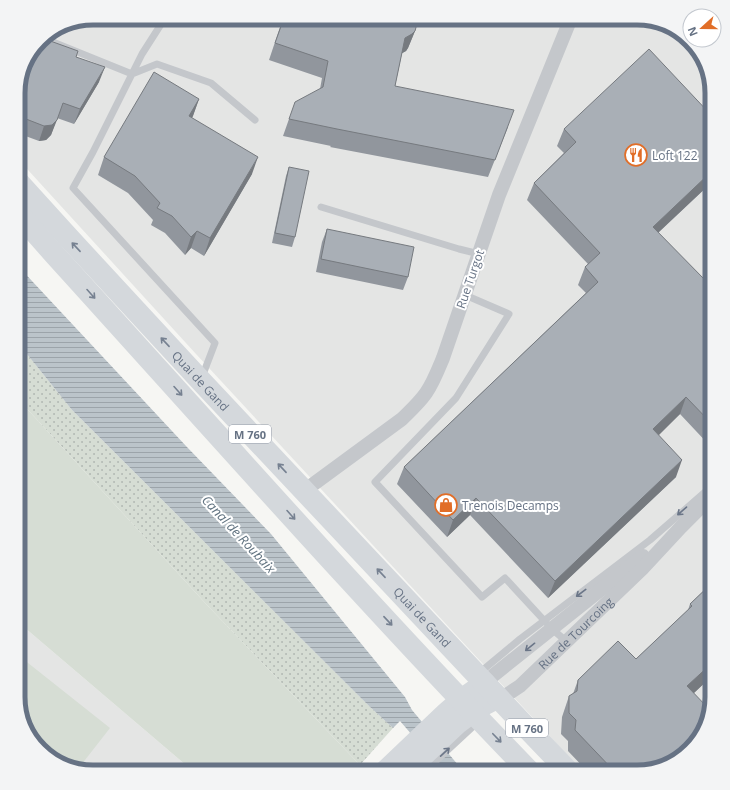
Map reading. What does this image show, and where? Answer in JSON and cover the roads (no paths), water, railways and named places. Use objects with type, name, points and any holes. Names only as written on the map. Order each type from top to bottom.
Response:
[{"type":"main road","name":"Quai de Gand","points":[[25,190],[304,491],[472,703]]},
{"type":"main road","name":"Quai de Gand","points":[[25,221],[299,524],[472,703]]},
{"type":"main road","name":"M 760","points":[[472,703],[524,765]]},
{"type":"main road","name":"M 760","points":[[472,703],[559,765]]},
{"type":"street","name":"Rue Turgot","points":[[304,491],[402,419],[426,393],[443,358],[505,179],[566,25]]},
{"type":"street","name":"Rue de Tourcoing","points":[[472,703],[508,694],[520,686],[642,569],[681,526],[705,503]]},
{"type":"street","name":"Rue de Tourcoing","points":[[472,703],[498,672],[548,625],[681,526]]},
{"type":"street","points":[[386,765],[472,703]]},
{"type":"street","points":[[414,765],[472,703]]},
{"type":"lane","points":[[161,25],[142,54],[93,152],[72,188],[215,343],[201,381]]},
{"type":"lane","points":[[50,41],[132,74],[157,64],[211,83],[255,120]]},
{"type":"lane","points":[[322,207],[478,254]]},
{"type":"lane","points":[[465,294],[509,314],[456,398],[375,482],[482,597],[505,578],[548,625],[566,641]]},
{"type":"lane","points":[[548,625],[705,492]]},
{"type":"lane","points":[[429,765],[472,703]]},
{"type":"water","name":"Canal de Roubaix","points":[[25,274],[186,446],[271,534],[405,697],[412,710],[458,765],[438,765],[400,721],[393,728],[370,707],[72,410],[25,352]]},
{"type":"place","name":"Loft 122","points":[[636,155]]},
{"type":"place","name":"Trenois Decamps","points":[[446,505]]}]
